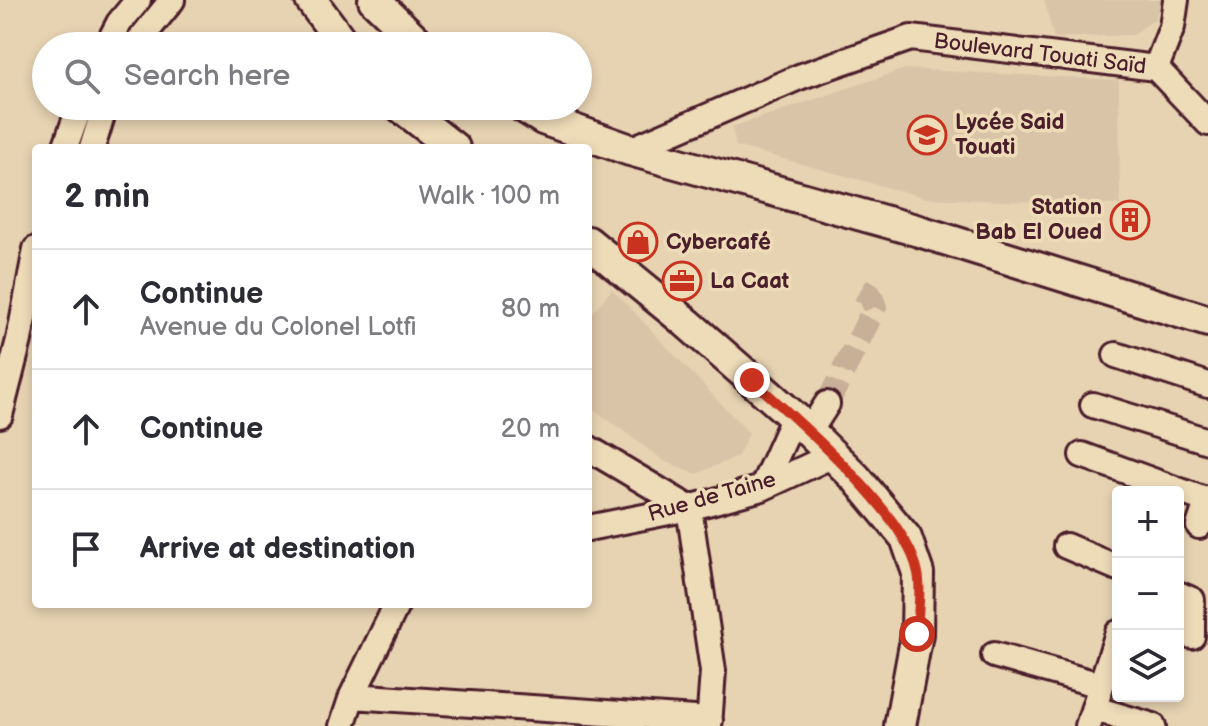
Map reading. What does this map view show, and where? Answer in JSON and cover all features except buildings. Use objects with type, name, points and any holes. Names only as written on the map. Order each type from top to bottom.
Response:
[{"type":"main road","points":[[311,0],[335,32]]},
{"type":"main road","points":[[374,0],[407,32]]},
{"type":"main road","points":[[418,120],[449,144]]},
{"type":"main road","points":[[546,120],[630,150],[919,231],[1208,321]]},
{"type":"main road","points":[[592,245],[687,323],[802,425],[833,455],[906,538],[918,573],[917,634],[900,726]]},
{"type":"street","points":[[114,32],[138,0]]},
{"type":"street","points":[[146,32],[172,0]]},
{"type":"street","points":[[1156,68],[1172,27],[1176,0]]},
{"type":"street","name":"Boulevard Touati Saïd","points":[[630,150],[799,77],[911,38],[1156,68],[1207,118]]},
{"type":"street","points":[[66,144],[75,120]]},
{"type":"street","points":[[93,144],[101,120]]},
{"type":"street","points":[[0,415],[32,270]]},
{"type":"street","points":[[19,340],[32,320]]},
{"type":"street","points":[[1116,355],[1208,385]]},
{"type":"street","points":[[762,488],[802,425],[827,404]]},
{"type":"street","points":[[1093,405],[1208,441]]},
{"type":"street","points":[[352,696],[546,718],[709,723],[713,671],[689,508],[592,450]]},
{"type":"street","name":"Rue de Taine","points":[[592,527],[689,508],[762,488],[833,455]]},
{"type":"street","points":[[1082,455],[1208,500],[1199,526]]},
{"type":"street","points":[[1066,546],[1112,565]]},
{"type":"street","points":[[1184,597],[1192,600],[1193,635]]},
{"type":"street","points":[[342,726],[352,696],[395,608]]},
{"type":"street","points":[[1094,707],[1112,652]]},
{"type":"street","points":[[994,655],[1094,707],[1153,726]]},
{"type":"shaded area","points":[[1044,0],[1162,0],[1155,19],[1133,35],[1054,38]]},
{"type":"shaded area","name":"Lycée Said Touati","points":[[905,69],[1119,80],[1120,205],[926,198],[736,146],[732,127]]},
{"type":"shaded area","points":[[612,289],[749,433],[738,456],[697,474],[664,461],[592,408],[592,313]]},
{"type":"tunnel","points":[[827,404],[875,307],[870,295],[851,283]]},
{"type":"place","name":"Lycée Said Touati","points":[[927,135]]},
{"type":"place","name":"Station Bab El Oued","points":[[1130,220]]},
{"type":"place","name":"Cybercafé","points":[[638,242]]},
{"type":"place","name":"La Caat","points":[[682,281]]},
{"type":"route","points":[[752,380],[856,478],[906,538],[918,573],[917,634]]}]
